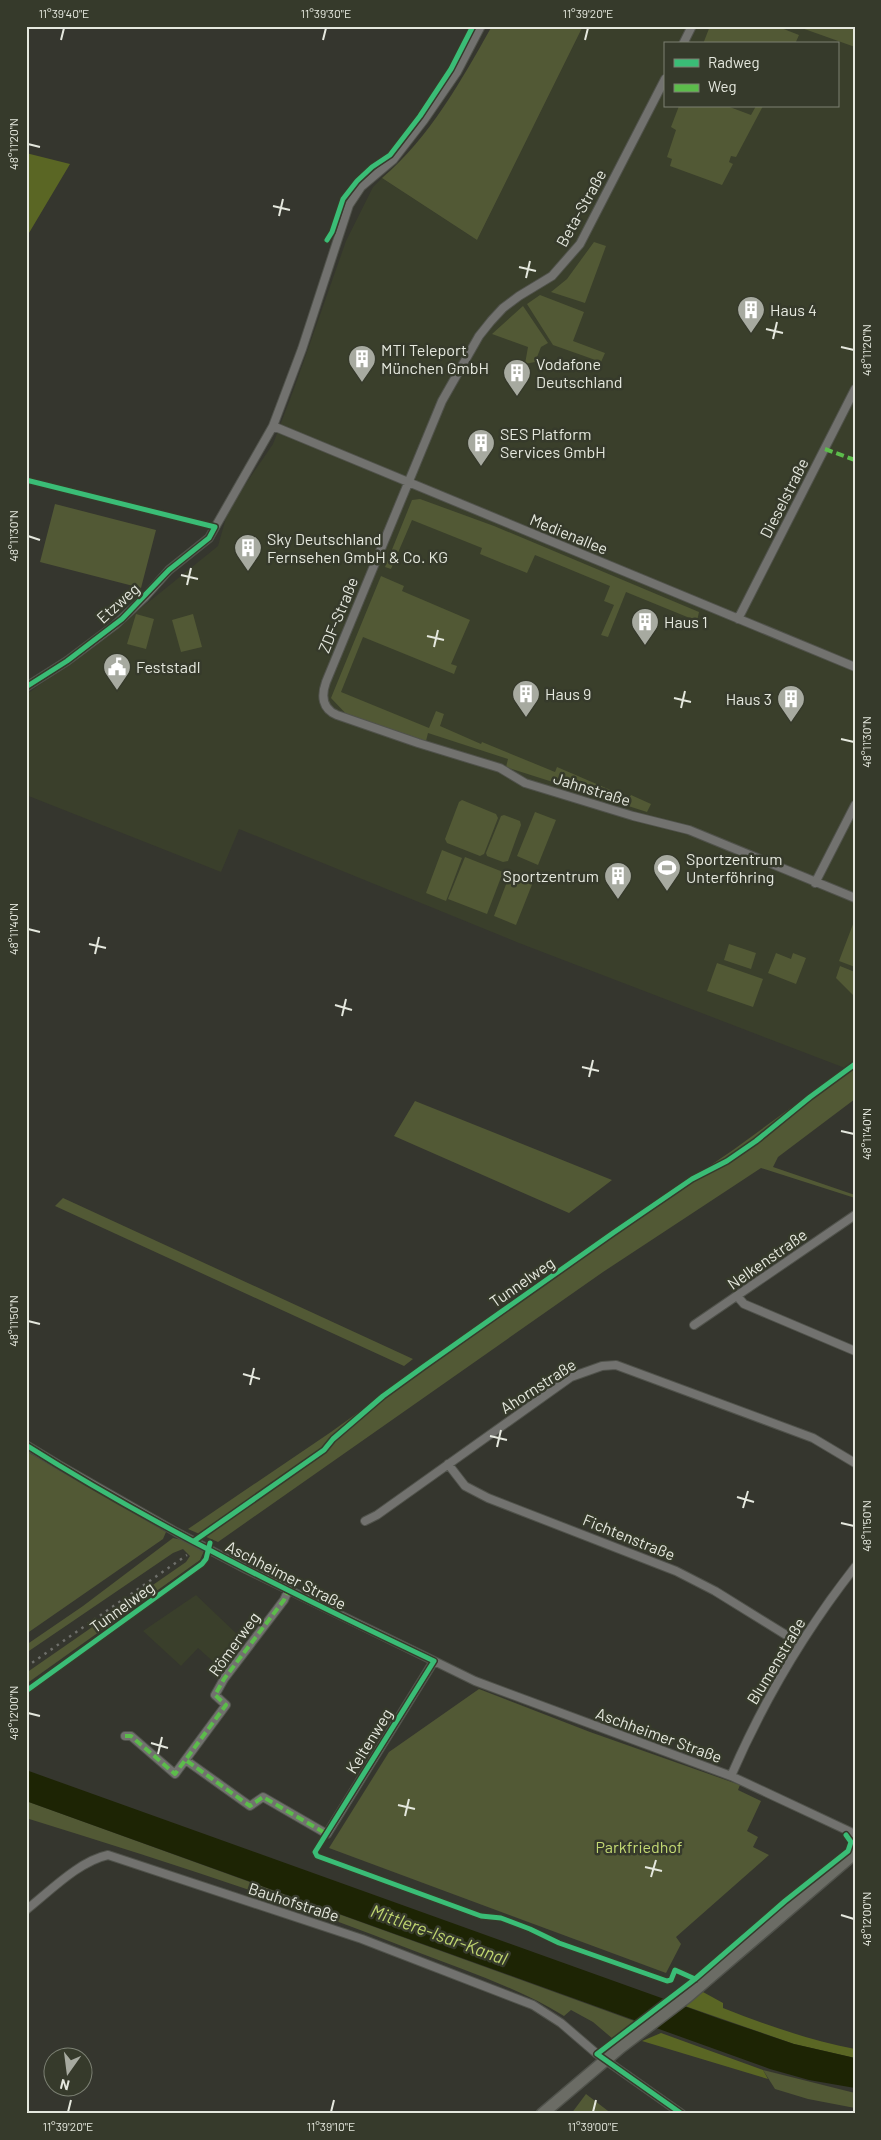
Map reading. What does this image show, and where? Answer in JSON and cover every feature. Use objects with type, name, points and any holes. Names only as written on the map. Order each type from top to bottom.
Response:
[{"type":"main road","points":[[542,2114],[605,2060],[687,1997],[855,1853]]},
{"type":"street","name":"Etzweg","points":[[26,687],[67,661],[115,625],[145,597],[169,570],[209,538],[273,426],[302,349],[349,205],[361,186],[393,160],[424,120],[457,72],[481,26]]},
{"type":"street","points":[[684,42],[692,26]]},
{"type":"street","name":"Beta-Straße","points":[[408,483],[442,401],[479,336],[503,308],[552,276],[580,244],[664,81]]},
{"type":"street","name":"Dieselstraße","points":[[738,618],[855,389]]},
{"type":"street","name":"Medienallee","points":[[273,426],[855,667]]},
{"type":"street","name":"ZDF-Straße","points":[[324,704],[322,696],[326,682],[408,483]]},
{"type":"street","name":"Jahnstraße","points":[[324,704],[332,713],[337,715],[418,743],[500,768],[525,783],[696,833],[855,898]]},
{"type":"street","points":[[815,883],[855,805]]},
{"type":"street","name":"Nelkenstraße","points":[[694,1325],[855,1215]]},
{"type":"street","points":[[737,1296],[744,1304],[855,1351]]},
{"type":"street","name":"Ahornstraße","points":[[364,1521],[377,1515],[571,1377],[596,1368],[616,1365],[813,1438],[855,1463]]},
{"type":"street","name":"Aschheimer Straße","points":[[26,1444],[176,1532],[288,1591],[434,1662],[475,1681],[545,1708],[731,1776],[855,1834]]},
{"type":"street","name":"Fichtenstraße","points":[[448,1464],[465,1486],[488,1498],[676,1571],[715,1591],[799,1643]]},
{"type":"street","name":"Blumenstraße","points":[[731,1776],[756,1720],[799,1643],[855,1567]]},
{"type":"street","name":"Römerweg","points":[[186,1761],[226,1705],[215,1695],[224,1679],[284,1600],[288,1591]]},
{"type":"street","name":"Keltenweg","points":[[186,1761],[250,1806],[263,1797],[327,1834],[434,1662]]},
{"type":"street","points":[[125,1736],[131,1736],[176,1774],[186,1761]]},
{"type":"street","name":"Bauhofstraße","points":[[26,1910],[77,1870],[100,1857],[108,1855],[362,1940],[532,2005],[561,2023],[605,2060],[682,2114]]},
{"type":"shaded area","points":[[583,26],[855,26],[855,1061],[845,1068],[519,943],[239,829],[221,872],[26,795],[26,695],[150,601],[218,546],[226,518],[238,495],[273,444],[346,241],[373,187],[382,178],[477,240]]},
{"type":"shaded area","points":[[196,1595],[241,1638],[217,1665],[198,1648],[181,1666],[143,1631]]},
{"type":"green space","points":[[492,26],[583,26],[477,240],[382,178],[415,145],[430,126],[456,87]]},
{"type":"green space","points":[[710,26],[776,26],[799,35],[796,42],[704,42]]},
{"type":"green space","points":[[796,26],[855,26],[855,47]]},
{"type":"green space","points":[[678,108],[732,108],[751,115],[755,108],[762,108],[736,157],[731,156],[729,162],[733,164],[722,185],[670,166],[672,159],[667,157],[676,130],[671,127]]},
{"type":"green space","points":[[26,153],[70,164],[26,238]]},
{"type":"green space","points":[[594,242],[606,246],[585,303],[551,292],[567,279]]},
{"type":"green space","points":[[540,295],[584,312],[573,341],[605,353],[601,362],[553,345],[527,304]]},
{"type":"green space","points":[[523,306],[548,343],[541,347],[535,362],[525,364],[528,347],[492,334]]},
{"type":"green space","points":[[420,499],[494,526],[699,612],[697,621],[626,592],[608,637],[601,635],[614,605],[604,601],[610,586],[535,555],[527,573],[480,554],[482,548],[412,520],[391,569],[385,567],[412,500]]},
{"type":"green space","points":[[55,504],[156,530],[141,588],[40,562]]},
{"type":"green space","points":[[381,576],[404,586],[402,591],[470,620],[451,664],[457,666],[454,674],[363,637],[341,692],[429,728],[436,711],[444,714],[440,726],[555,772],[557,767],[629,798],[631,795],[651,804],[647,812],[506,767],[508,759],[428,733],[426,741],[350,718],[331,698]]},
{"type":"green space","points":[[136,614],[154,619],[146,649],[127,644]]},
{"type":"green space","points":[[193,614],[202,647],[181,652],[172,620]]},
{"type":"green space","points":[[462,800],[496,814],[498,818],[484,854],[480,856],[447,843],[445,839],[459,802]]},
{"type":"green space","points":[[535,812],[556,820],[538,865],[517,856]]},
{"type":"green space","points":[[504,815],[520,821],[521,825],[508,861],[503,862],[487,856],[486,853],[501,816]]},
{"type":"green space","points":[[442,850],[462,858],[446,901],[426,893]]},
{"type":"green space","points":[[465,857],[503,872],[487,914],[448,899]]},
{"type":"green space","points":[[510,874],[533,882],[516,925],[494,916]]},
{"type":"green space","points":[[855,919],[855,967],[839,961]]},
{"type":"green space","points":[[729,944],[756,953],[751,969],[724,960]]},
{"type":"green space","points":[[776,953],[791,959],[793,953],[806,958],[796,984],[768,973]]},
{"type":"green space","points":[[717,963],[763,979],[753,1007],[707,991]]},
{"type":"green space","points":[[840,966],[855,972],[855,997],[836,978]]},
{"type":"green space","points":[[855,1061],[855,1099],[778,1157],[773,1167],[855,1195],[855,1198],[761,1168],[603,1272],[218,1542],[188,1529],[331,1432],[523,1293],[733,1150]]},
{"type":"green space","points":[[415,1101],[612,1180],[569,1213],[394,1136]]},
{"type":"green space","points":[[63,1198],[413,1359],[404,1366],[55,1206]]},
{"type":"green space","points":[[26,1451],[166,1532],[163,1539],[26,1634]]},
{"type":"green space","points":[[173,1538],[182,1540],[204,1551],[200,1560],[26,1684],[26,1673],[186,1562],[190,1556],[183,1549],[173,1553],[26,1653],[26,1645],[83,1606]]},
{"type":"green space","name":"Parkfriedhof","points":[[479,1689],[590,1732],[740,1785],[738,1790],[761,1801],[747,1831],[758,1837],[753,1847],[769,1855],[676,1937],[681,1944],[666,1973],[329,1848],[389,1752]]},
{"type":"green space","points":[[26,1801],[637,2022],[613,2039],[593,2022],[571,2010],[564,2016],[528,1996],[365,1932],[220,1880],[26,1818]]},
{"type":"green space","points":[[703,1992],[723,2003],[723,2008],[739,2014],[804,2037],[855,2049],[855,2058],[794,2044],[685,2006]]},
{"type":"green space","points":[[661,2033],[763,2070],[768,2079],[642,2041]]},
{"type":"green space","points":[[763,2070],[855,2093],[855,2108],[808,2099],[775,2089]]},
{"type":"green space","points":[[586,2094],[612,2114],[571,2114]]},
{"type":"water","name":"Mittlere-Isar-Kanal","points":[[26,1770],[720,2019],[794,2044],[855,2058],[855,2088],[809,2080],[770,2069],[26,1801]]},
{"type":"railway","points":[[26,1667],[187,1555]]},
{"type":"marked path","points":[[825,449],[855,460]]},
{"type":"marked path","points":[[125,1736],[131,1736],[175,1774],[226,1705],[215,1695],[224,1679],[284,1600],[288,1591]]},
{"type":"marked path","points":[[187,1761],[250,1806],[263,1797],[327,1834]]},
{"type":"cycle path","points":[[327,240],[332,232],[343,199],[357,181],[372,167],[390,155],[420,116],[451,69],[473,26]]},
{"type":"cycle path","points":[[26,480],[215,527],[209,538],[169,570],[122,619],[67,661],[26,687]]},
{"type":"cycle path","name":"Tunnelweg","points":[[194,1541],[324,1450],[333,1439],[383,1396],[423,1367],[692,1179],[727,1161],[756,1141],[810,1097],[855,1064]]},
{"type":"cycle path","points":[[26,1445],[176,1532],[278,1585],[434,1661],[315,1852],[317,1856],[481,1916],[501,1918],[559,1943],[667,1981],[671,1980],[675,1970],[695,1979]]},
{"type":"cycle path","name":"Tunnelweg","points":[[26,1691],[202,1564],[206,1559],[210,1543]]},
{"type":"cycle path","points":[[682,2114],[597,2054],[695,1979],[785,1901],[848,1851],[851,1842],[846,1835]]},
{"type":"place","name":"Haus 4","points":[[751,334]]},
{"type":"place","name":"MTI Teleport München GmbH","points":[[362,383]]},
{"type":"place","name":"Vodafone Deutschland","points":[[517,397]]},
{"type":"place","name":"SES Platform Services GmbH","points":[[481,467]]},
{"type":"place","name":"Sky Deutschland Fernsehen GmbH & Co. KG","points":[[248,572]]},
{"type":"place","name":"Haus 1","points":[[645,646]]},
{"type":"place","name":"Feststadl","points":[[117,691]]},
{"type":"place","name":"Haus 9","points":[[526,718]]},
{"type":"place","name":"Haus 3","points":[[791,723]]},
{"type":"place","name":"Sportzentrum Unterföhring","points":[[667,892]]},
{"type":"place","name":"Sportzentrum","points":[[618,900]]}]
